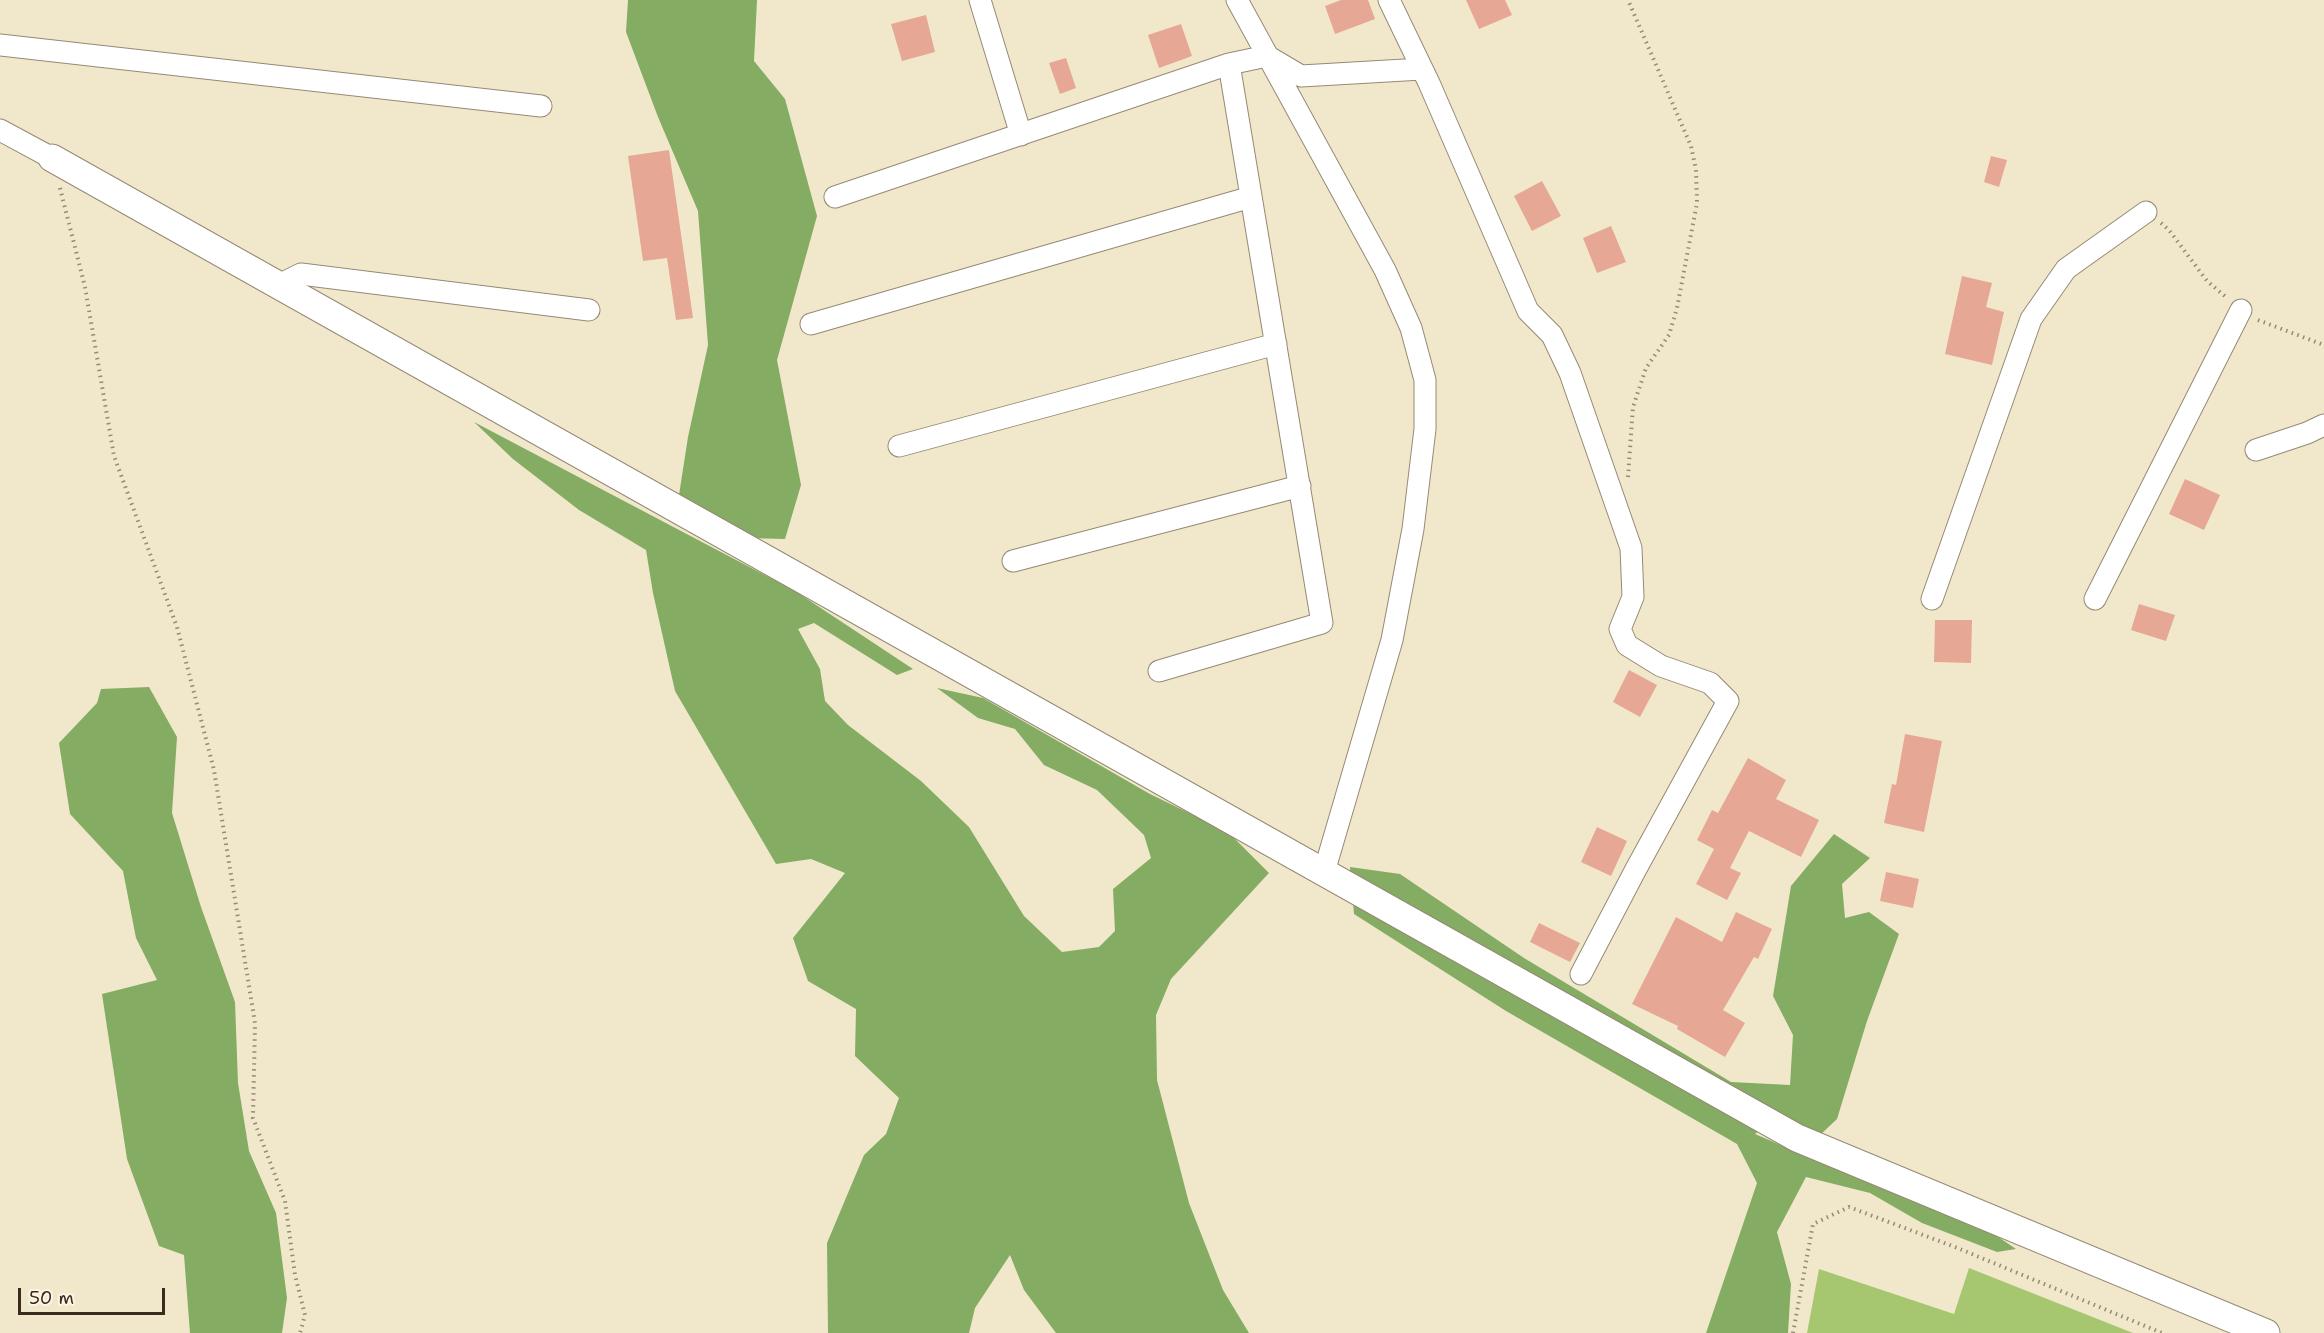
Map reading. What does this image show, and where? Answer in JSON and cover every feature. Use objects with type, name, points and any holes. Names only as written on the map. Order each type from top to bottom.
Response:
[{"type":"street","points":[[980,0],[1021,135]]},
{"type":"street","points":[[1237,0],[1385,270],[1411,328],[1425,380],[1425,429],[1413,529],[1392,640],[1324,873]]},
{"type":"street","points":[[1389,0],[1422,69],[1528,311],[1552,335],[1570,373],[1632,548],[1633,597],[1620,629],[1627,645],[1661,666],[1710,683],[1728,701],[1581,974]]},
{"type":"street","points":[[0,45],[541,106]]},
{"type":"street","points":[[835,197],[1228,64],[1267,56],[1301,76],[1422,69]]},
{"type":"street","points":[[1159,671],[1323,623],[1228,64]]},
{"type":"street","points":[[0,130],[1797,1138],[2266,1333]]},
{"type":"street","points":[[811,324],[1251,197]]},
{"type":"street","points":[[1932,599],[2031,320],[2066,269],[2146,212]]},
{"type":"street","points":[[279,285],[302,274],[589,310]]},
{"type":"street","points":[[2095,599],[2241,310]]},
{"type":"street","points":[[899,446],[1276,344]]},
{"type":"street","points":[[2256,450],[2324,425]]},
{"type":"street","points":[[1013,561],[1300,486]]},
{"type":"path","points":[[1627,483],[1633,407],[1646,368],[1670,335],[1697,203],[1696,170],[1691,146],[1628,0]]},
{"type":"path","points":[[52,158],[85,287],[114,456],[177,627],[214,770],[255,1023],[253,1118],[285,1202],[295,1275],[305,1315],[300,1333]]},
{"type":"path","points":[[2146,212],[2169,230],[2207,281],[2241,310],[2261,322],[2324,345]]},
{"type":"path","points":[[1793,1333],[1813,1224],[1849,1207],[1955,1247],[2162,1333]]},
{"type":"green space","points":[[628,0],[757,0],[754,61],[785,99],[817,216],[777,360],[801,485],[785,539],[746,538],[679,495],[688,437],[708,345],[698,211],[658,117],[626,32]]},
{"type":"green space","points":[[474,422],[795,591],[913,669],[897,675],[814,623],[798,629],[820,669],[825,701],[848,725],[921,781],[969,827],[1024,916],[1062,952],[1099,947],[1115,931],[1113,889],[1151,858],[1144,835],[1097,790],[1044,765],[1015,729],[978,718],[937,688],[983,698],[1150,794],[1228,832],[1269,873],[1171,979],[1156,1015],[1157,1080],[1189,1203],[1223,1290],[1249,1333],[1056,1333],[1024,1290],[1010,1255],[975,1308],[969,1333],[828,1333],[827,1243],[864,1155],[886,1134],[899,1098],[855,1056],[856,1009],[808,981],[793,938],[845,873],[811,859],[776,864],[675,691],[653,593],[646,550],[579,510],[513,459]]},
{"type":"green space","points":[[149,687],[177,737],[172,813],[201,907],[235,1002],[238,1083],[249,1151],[276,1213],[287,1298],[282,1333],[190,1333],[184,1255],[159,1246],[127,1159],[102,994],[157,980],[136,938],[123,871],[70,814],[59,743],[97,703],[101,689]]},
{"type":"green space","points":[[1834,834],[1870,858],[1842,884],[1845,918],[1869,912],[1899,934],[1867,1021],[1837,1119],[1820,1135],[1778,1117],[1755,1134],[1982,1226],[2016,1249],[1997,1252],[1922,1223],[1870,1193],[1806,1177],[1777,1232],[1791,1284],[1788,1333],[1706,1333],[1757,1183],[1737,1144],[1506,1011],[1354,914],[1350,867],[1400,874],[1524,958],[1731,1082],[1790,1085],[1793,1035],[1773,996],[1791,886]]},
{"type":"green space","points":[[1969,1268],[2133,1333],[1807,1333],[1819,1269],[1954,1314]]},
{"type":"building","points":[[1341,0],[1368,0],[1375,19],[1335,34],[1325,6]]},
{"type":"building","points":[[1466,0],[1505,0],[1512,15],[1479,29]]},
{"type":"building","points":[[926,15],[935,52],[902,61],[891,24]]},
{"type":"building","points":[[1181,24],[1192,56],[1159,68],[1148,35]]},
{"type":"building","points":[[1066,58],[1076,88],[1060,94],[1049,63]]},
{"type":"building","points":[[669,150],[693,318],[676,320],[667,258],[643,261],[628,156]]},
{"type":"building","points":[[1991,156],[2007,160],[1999,187],[1984,182]]},
{"type":"building","points":[[1542,181],[1561,216],[1532,231],[1514,196]]},
{"type":"building","points":[[1611,226],[1626,262],[1597,273],[1583,238]]},
{"type":"building","points":[[1962,276],[1992,283],[1986,307],[2004,312],[1992,365],[1945,354]]},
{"type":"building","points":[[2185,479],[2220,495],[2204,530],[2169,514]]},
{"type":"building","points":[[2139,604],[2175,615],[2166,641],[2131,630]]},
{"type":"building","points":[[1935,620],[1972,620],[1971,663],[1934,662]]},
{"type":"building","points":[[1629,670],[1657,685],[1640,717],[1613,702]]},
{"type":"building","points":[[1905,734],[1942,741],[1924,832],[1884,823],[1892,784],[1896,785]]},
{"type":"building","points":[[1748,758],[1786,780],[1776,799],[1819,820],[1801,857],[1749,831],[1730,868],[1741,873],[1727,900],[1696,884],[1714,849],[1697,840],[1712,810],[1718,813]]},
{"type":"building","points":[[1597,827],[1627,841],[1611,876],[1581,862]]},
{"type":"building","points":[[1886,872],[1919,879],[1913,908],[1880,901]]},
{"type":"building","points":[[1736,912],[1772,929],[1758,959],[1754,957],[1723,1010],[1745,1023],[1725,1057],[1677,1029],[1678,1026],[1632,1004],[1676,917],[1722,942]]},
{"type":"building","points":[[1539,923],[1580,943],[1570,962],[1530,942]]}]
